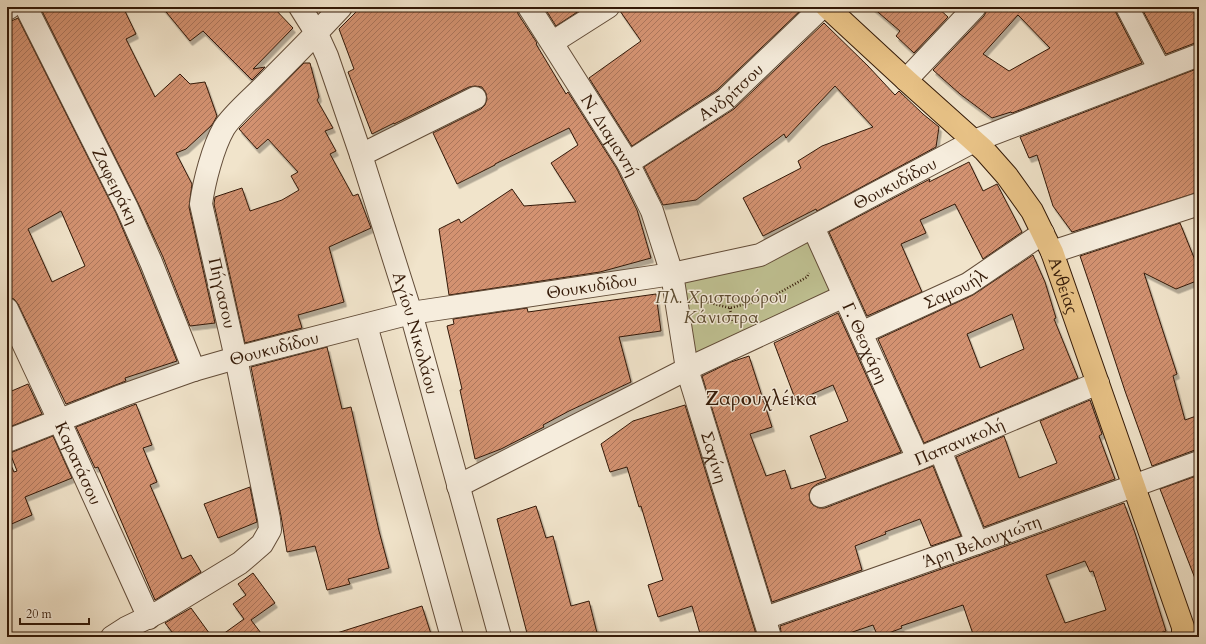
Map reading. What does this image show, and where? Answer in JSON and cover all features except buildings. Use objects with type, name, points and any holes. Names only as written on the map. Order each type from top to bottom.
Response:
[{"type":"main road","name":"Ανθείας","points":[[827,7],[974,141],[997,164],[1017,188],[1032,211],[1048,243],[1098,383],[1183,627],[1183,637]]},
{"type":"street","name":"Ζαφειράκη","points":[[26,7],[127,208],[151,262],[194,370]]},
{"type":"street","name":"Αγίου Νικολάου","points":[[300,7],[317,34],[327,56],[361,155],[411,313],[500,637]]},
{"type":"street","name":"Πήγασου","points":[[115,636],[126,628],[161,612],[240,563],[262,544],[270,530],[270,518],[201,204],[204,187],[217,144],[225,127],[240,110],[317,34],[341,7]]},
{"type":"street","name":"Ν. Διαμαντή","points":[[530,7],[628,162],[652,210],[673,284]]},
{"type":"street","points":[[552,42],[608,7]]},
{"type":"street","name":"Ανδρίτσου","points":[[628,162],[725,100],[822,7]]},
{"type":"street","points":[[906,80],[975,7]]},
{"type":"street","points":[[1127,7],[1160,70]]},
{"type":"street","name":"Θουκυδίδου","points":[[7,441],[127,393],[194,370],[411,313],[673,284],[817,236],[974,141],[1199,55]]},
{"type":"street","points":[[361,155],[476,98]]},
{"type":"street","name":"Σαμουήλ","points":[[861,333],[968,284],[1048,243],[1199,204]]},
{"type":"street","name":"Γ. Θεοχάρη","points":[[817,236],[918,459]]},
{"type":"street","name":"Σαχίνη","points":[[673,284],[687,369],[768,628]]},
{"type":"street","points":[[458,486],[687,369],[844,296]]},
{"type":"street","name":"Καρατάσου","points":[[7,309],[149,618]]},
{"type":"street","points":[[366,325],[452,637]]},
{"type":"street","name":"Παπανικολή","points":[[821,496],[918,459],[1098,383]]},
{"type":"street","points":[[940,450],[977,543]]},
{"type":"street","name":"Άρη Βελουχιώτη","points":[[768,628],[977,543],[1134,487],[1199,462]]},
{"type":"path","points":[[673,284],[730,308],[770,298],[807,277],[817,236]]},
{"type":"green space","name":"Πλ. Χριστοφόρου Κάνιστρα","points":[[813,227],[844,296],[687,369],[672,274]]},
{"type":"district","name":"Ζαρουχλέικα","points":[[761,399]]}]
